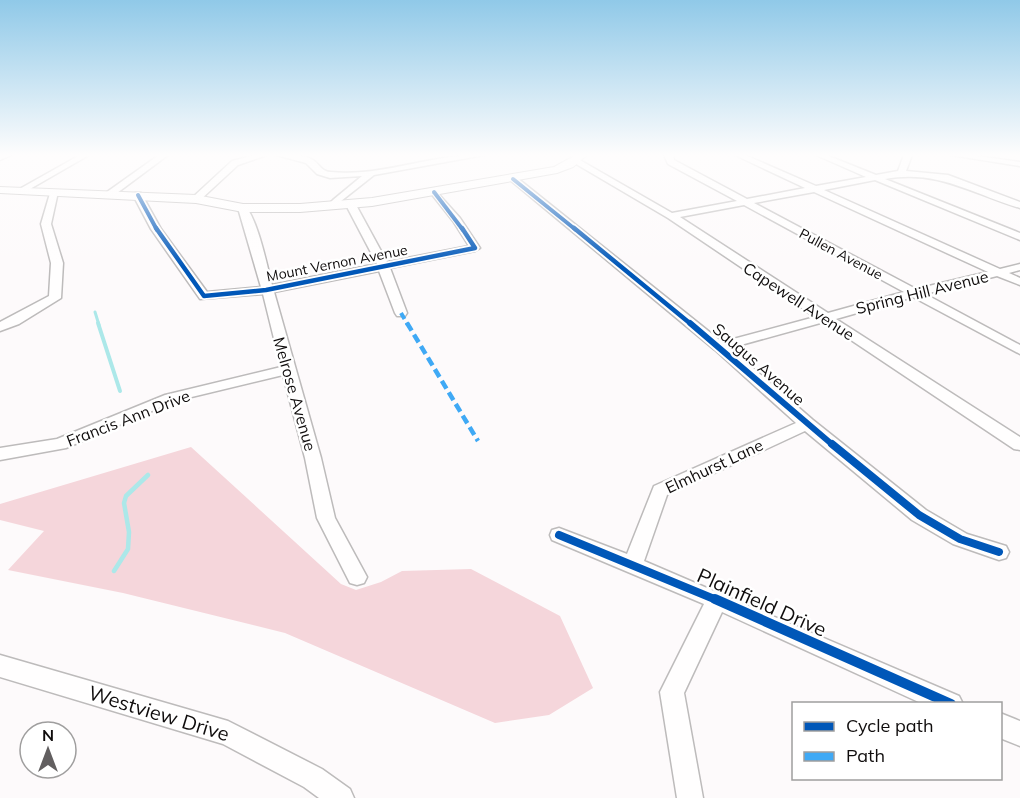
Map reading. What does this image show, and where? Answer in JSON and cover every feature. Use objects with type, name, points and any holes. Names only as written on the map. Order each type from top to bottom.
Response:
[{"type":"main road","points":[[61,192],[196,199],[243,208],[351,205],[432,192]]},
{"type":"street","points":[[0,327],[55,298],[57,263],[46,224],[54,192]]},
{"type":"street","points":[[196,199],[203,192]]},
{"type":"street","points":[[334,204],[348,192]]},
{"type":"street","name":"Mount Vernon Avenue","points":[[138,195],[156,229],[204,296],[266,290],[476,248],[434,192]]},
{"type":"street","name":"Saugus Avenue","points":[[529,192],[720,347],[807,424],[919,515],[960,539],[999,552]]},
{"type":"street","name":"Capewell Avenue","points":[[633,192],[1020,445]]},
{"type":"street","name":"Pullen Avenue","points":[[728,192],[1020,350]]},
{"type":"street","points":[[671,216],[794,192]]},
{"type":"street","points":[[820,192],[1020,282]]},
{"type":"street","points":[[913,192],[1020,237]]},
{"type":"street","points":[[991,192],[1020,205]]},
{"type":"street","points":[[351,205],[383,266],[401,313]]},
{"type":"street","name":"Melrose Avenue","points":[[243,208],[252,232],[313,458],[326,518],[357,576]]},
{"type":"street","name":"Spring Hill Avenue","points":[[720,347],[914,293],[1020,267]]},
{"type":"street","name":"Francis Ann Drive","points":[[0,454],[60,444],[170,398],[289,369]]},
{"type":"street","name":"Elmhurst Lane","points":[[633,564],[660,491],[807,424]]},
{"type":"street","name":"Plainfield Drive","points":[[559,535],[717,600],[946,702]]},
{"type":"street","points":[[690,798],[672,692],[717,600]]},
{"type":"street","name":"Westview Drive","points":[[0,666],[228,732],[313,778],[341,798]]},
{"type":"street","points":[[1002,726],[1020,734]]},
{"type":"shaded area","points":[[191,447],[341,584],[356,590],[381,582],[402,571],[471,569],[560,616],[593,688],[549,715],[495,723],[285,633],[123,593],[8,570],[44,531],[0,520],[0,504]]},
{"type":"waterway","points":[[95,312],[99,325]]},
{"type":"waterway","points":[[98,323],[120,391]]},
{"type":"waterway","points":[[114,571],[128,549],[129,532],[124,503],[126,496],[148,475]]},
{"type":"marked path","points":[[401,313],[478,441]]},
{"type":"cycle path","points":[[138,195],[156,229],[204,296],[266,290],[475,248],[457,220],[434,192]]},
{"type":"cycle path","points":[[529,192],[720,347],[807,424],[919,515],[960,539],[999,552]]},
{"type":"cycle path","points":[[559,535],[717,600],[946,702]]}]
